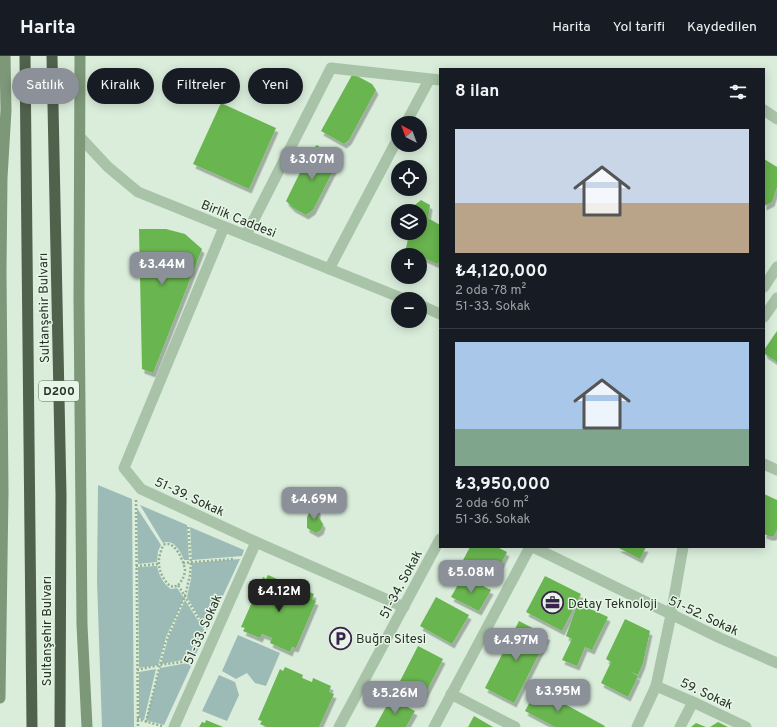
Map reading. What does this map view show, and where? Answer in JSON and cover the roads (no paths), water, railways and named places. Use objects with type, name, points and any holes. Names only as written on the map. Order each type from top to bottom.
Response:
[{"type":"highway","name":"Sultanşehir Bulvarı","points":[[24,56],[32,727]]},
{"type":"highway","name":"Sultanşehir Bulvarı","points":[[52,56],[61,495],[60,727]]},
{"type":"main road","points":[[0,698],[3,492],[2,178],[6,110],[5,56]]},
{"type":"main road","points":[[80,56],[79,307],[82,625],[87,727]]},
{"type":"street","points":[[246,235],[330,68],[428,80],[439,80]]},
{"type":"street","points":[[410,116],[428,80]]},
{"type":"street","points":[[765,111],[777,118]]},
{"type":"street","name":"Birlik Caddesi","points":[[80,137],[108,167],[138,192],[391,294]]},
{"type":"street","points":[[329,268],[391,151]]},
{"type":"street","name":"51-39. Sokak","points":[[224,227],[124,468],[140,489],[404,607]]},
{"type":"street","points":[[765,285],[777,267]]},
{"type":"street","points":[[765,316],[777,298]]},
{"type":"street","points":[[427,308],[439,314]]},
{"type":"street","points":[[765,464],[777,470]]},
{"type":"street","name":"51-34. Sokak","points":[[339,727],[439,540]]},
{"type":"street","name":"51-33. Sokak","points":[[174,727],[256,542]]},
{"type":"street","points":[[434,727],[529,548]]},
{"type":"street","name":"51-52. Sokak","points":[[535,548],[671,615],[777,663]]},
{"type":"street","points":[[636,727],[656,686],[683,548]]},
{"type":"street","name":"59. Sokak","points":[[656,686],[746,727]]},
{"type":"street","points":[[451,694],[515,727]]},
{"type":"street","points":[[680,727],[693,702]]},
{"type":"place","name":"Detay Teknoloji","points":[[553,603]]},
{"type":"place","name":"Buğra Sitesi","points":[[341,638]]}]
